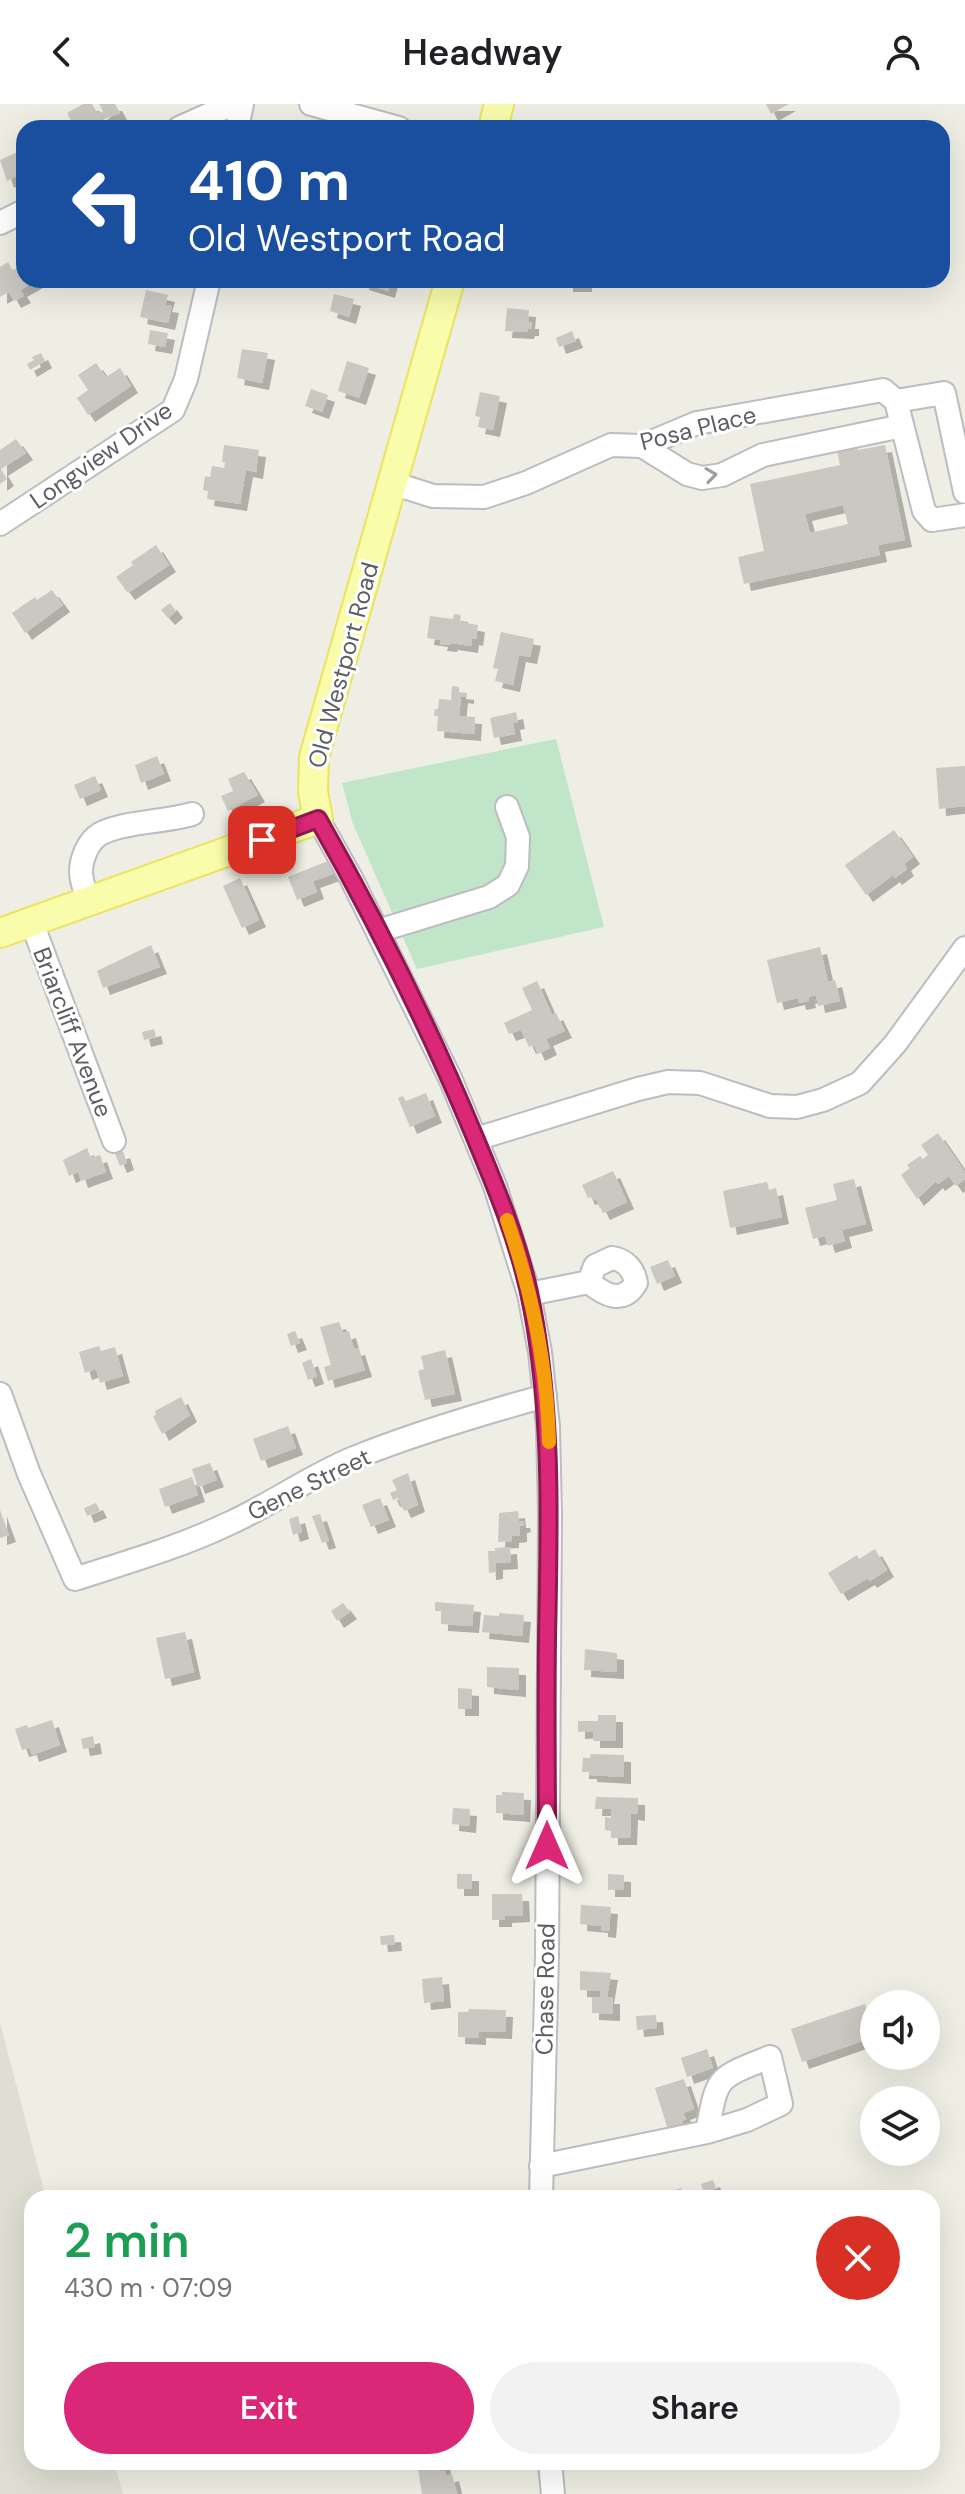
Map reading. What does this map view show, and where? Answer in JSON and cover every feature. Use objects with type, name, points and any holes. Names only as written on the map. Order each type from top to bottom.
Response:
[{"type":"main road","name":"Old Westport Road","points":[[318,819],[313,792],[314,757],[448,288]]},
{"type":"main road","points":[[0,933],[318,819]]},
{"type":"street","points":[[197,120],[233,104]]},
{"type":"street","points":[[311,104],[370,120]]},
{"type":"street","name":"Longview Drive","points":[[0,524],[173,410],[186,379],[207,288]]},
{"type":"street","name":"Posa Place","points":[[392,483],[433,496],[484,497],[526,483],[611,445],[642,446],[697,423],[883,390],[896,401]]},
{"type":"street","points":[[965,492],[944,393],[896,401],[924,511],[932,520],[965,515]]},
{"type":"street","points":[[642,446],[678,470],[702,478],[722,475],[763,455],[902,426]]},
{"type":"street","points":[[378,931],[489,897],[508,885],[517,866],[518,837],[507,807]]},
{"type":"street","points":[[89,902],[81,873],[84,855],[91,841],[100,834],[122,827],[168,821],[192,814]]},
{"type":"street","name":"Chase Road","points":[[318,819],[378,931],[450,1078],[500,1198],[529,1294],[545,1396],[550,1514],[541,2190]]},
{"type":"street","name":"Briarcliff Avenue","points":[[32,923],[114,1141]]},
{"type":"street","points":[[476,1139],[668,1082],[700,1083],[770,1106],[797,1107],[823,1100],[860,1083],[895,1044],[965,948]]},
{"type":"street","points":[[529,1294],[589,1282]]},
{"type":"street","name":"Gene Street","points":[[0,1394],[29,1474],[75,1579],[175,1547],[233,1522],[287,1490],[351,1459],[449,1424],[545,1396]]},
{"type":"street","points":[[541,2166],[707,2132]]},
{"type":"street","points":[[551,2470],[553,2494]]},
{"type":"shaded area","points":[[0,2023],[44,2190],[24,2190],[24,2470],[116,2470],[123,2494],[0,2494]]},
{"type":"green space","points":[[556,739],[604,927],[417,969],[353,824],[342,783]]},
{"type":"building","points":[[83,104],[92,104],[98,114],[103,111],[99,104],[115,104],[120,113],[102,120],[71,120],[67,113]]},
{"type":"building","points":[[766,104],[789,104],[771,114]]},
{"type":"building","points":[[16,153],[16,176],[7,181],[0,160]]},
{"type":"building","points":[[8,262],[13,271],[16,269],[16,288],[24,288],[20,290],[24,296],[14,301],[9,292],[0,297],[0,267]]},
{"type":"building","points":[[146,290],[168,295],[165,305],[172,306],[168,323],[140,317]]},
{"type":"building","points":[[334,294],[354,299],[349,317],[330,311]]},
{"type":"building","points":[[507,308],[529,310],[528,322],[532,322],[532,329],[527,332],[505,331]]},
{"type":"building","points":[[150,330],[168,333],[165,347],[148,344]]},
{"type":"building","points":[[572,331],[576,341],[559,347],[556,338]]},
{"type":"building","points":[[242,349],[268,353],[262,383],[237,378]]},
{"type":"building","points":[[41,353],[45,361],[30,370],[27,364],[34,360],[32,357]]},
{"type":"building","points":[[347,361],[369,368],[359,398],[338,391]]},
{"type":"building","points":[[96,363],[106,377],[120,368],[131,386],[88,415],[77,398],[88,390],[78,375]]},
{"type":"building","points":[[311,389],[328,395],[322,412],[305,406]]},
{"type":"building","points":[[480,392],[500,396],[493,430],[478,427],[480,417],[475,416]]},
{"type":"building","points":[[16,439],[26,453],[1,469],[7,479],[0,484],[0,450]]},
{"type":"building","points":[[224,445],[259,450],[256,472],[246,470],[240,504],[207,499],[208,491],[203,490],[205,476],[210,477],[212,466],[224,468]]},
{"type":"building","points":[[885,445],[905,540],[878,545],[880,555],[744,584],[738,557],[764,551],[750,484],[840,465],[837,451],[857,446],[858,450]],"holes":[[[843,505],[848,524],[810,533],[805,514]]]},
{"type":"building","points":[[156,545],[169,565],[128,593],[116,577]]},
{"type":"building","points":[[52,590],[63,605],[25,633],[12,613],[35,597],[37,600]]},
{"type":"building","points":[[170,603],[176,611],[168,618],[161,610]]},
{"type":"building","points":[[454,614],[461,615],[460,622],[478,625],[476,639],[472,638],[471,646],[440,644],[441,640],[427,638],[430,616],[453,619]]},
{"type":"building","points":[[501,632],[534,639],[530,657],[519,655],[513,685],[495,681],[498,669],[493,668]]},
{"type":"building","points":[[452,686],[459,687],[459,692],[467,693],[467,697],[461,696],[459,716],[475,717],[474,734],[437,731],[435,709],[438,709],[439,699],[451,700]]},
{"type":"building","points":[[516,712],[518,722],[513,723],[515,734],[494,738],[490,718]]},
{"type":"building","points":[[157,756],[164,774],[141,783],[135,765]]},
{"type":"building","points":[[965,766],[965,806],[939,809],[936,768]]},
{"type":"building","points":[[244,772],[258,795],[228,811],[221,796],[233,791],[228,779]]},
{"type":"building","points":[[95,776],[101,790],[80,799],[74,785]]},
{"type":"building","points":[[894,830],[913,857],[904,864],[907,869],[895,878],[893,875],[866,895],[845,865]]},
{"type":"building","points":[[328,861],[333,874],[313,881],[317,892],[297,900],[288,877]]},
{"type":"building","points":[[240,878],[259,920],[242,928],[223,886]]},
{"type":"building","points":[[151,945],[160,967],[103,988],[97,971]]},
{"type":"building","points":[[820,947],[828,982],[835,980],[840,1001],[818,1006],[816,995],[808,997],[809,1001],[799,1003],[798,998],[777,1003],[767,960]]},
{"type":"building","points":[[537,981],[552,1015],[556,1013],[565,1031],[546,1039],[550,1048],[538,1054],[534,1045],[529,1047],[521,1030],[509,1034],[504,1023],[532,1010],[522,988]]},
{"type":"building","points":[[154,1029],[156,1037],[144,1040],[142,1032]]},
{"type":"building","points":[[426,1093],[435,1116],[410,1127],[398,1098],[403,1096],[406,1101]]},
{"type":"building","points":[[938,1133],[965,1172],[965,1179],[956,1186],[949,1176],[938,1184],[936,1181],[917,1199],[901,1175],[910,1168],[907,1165],[920,1156],[923,1159],[928,1155],[921,1145]]},
{"type":"building","points":[[87,1148],[91,1158],[100,1155],[106,1172],[81,1181],[78,1172],[69,1176],[63,1160]]},
{"type":"building","points":[[123,1151],[127,1163],[120,1166],[115,1154]]},
{"type":"building","points":[[613,1171],[627,1202],[603,1213],[596,1199],[588,1198],[582,1185]]},
{"type":"building","points":[[854,1179],[866,1224],[842,1230],[845,1241],[828,1246],[825,1236],[813,1239],[805,1208],[837,1200],[833,1184]]},
{"type":"building","points":[[767,1182],[769,1190],[776,1188],[782,1217],[730,1228],[723,1191]]},
{"type":"building","points":[[668,1260],[675,1276],[657,1284],[650,1267]]},
{"type":"building","points":[[339,1322],[343,1333],[349,1331],[365,1370],[328,1381],[324,1367],[331,1365],[320,1327]]},
{"type":"building","points":[[295,1331],[300,1343],[291,1346],[287,1334]]},
{"type":"building","points":[[99,1346],[101,1351],[115,1347],[123,1376],[100,1383],[96,1369],[85,1373],[79,1352]]},
{"type":"building","points":[[445,1350],[455,1394],[425,1400],[418,1371],[424,1369],[421,1356]]},
{"type":"building","points":[[311,1359],[317,1377],[308,1380],[302,1363]]},
{"type":"building","points":[[181,1397],[190,1415],[162,1434],[153,1416],[156,1415],[155,1411]]},
{"type":"building","points":[[288,1426],[296,1448],[261,1461],[253,1439]]},
{"type":"building","points":[[210,1463],[217,1480],[198,1487],[192,1469]]},
{"type":"building","points":[[408,1473],[418,1505],[404,1511],[398,1498],[393,1500],[390,1493],[397,1490],[392,1480]]},
{"type":"building","points":[[192,1477],[198,1495],[165,1507],[159,1489]]},
{"type":"building","points":[[380,1498],[389,1520],[371,1527],[362,1505]]},
{"type":"building","points":[[96,1503],[100,1511],[87,1516],[84,1508]]},
{"type":"building","points":[[0,1510],[9,1535],[0,1538]]},
{"type":"building","points":[[518,1511],[519,1521],[523,1521],[524,1525],[520,1526],[520,1535],[512,1536],[512,1541],[498,1542],[499,1513]]},
{"type":"building","points":[[320,1514],[329,1541],[322,1543],[312,1516]]},
{"type":"building","points":[[298,1516],[302,1532],[293,1535],[289,1519]]},
{"type":"building","points":[[510,1547],[511,1562],[496,1563],[496,1572],[489,1573],[488,1551]]},
{"type":"building","points":[[875,1549],[887,1570],[841,1594],[828,1573],[857,1555],[859,1559]]},
{"type":"building","points":[[435,1602],[474,1605],[472,1626],[441,1624],[441,1611],[435,1611]]},
{"type":"building","points":[[343,1603],[350,1612],[337,1621],[331,1611]]},
{"type":"building","points":[[499,1613],[524,1615],[522,1636],[482,1632],[484,1615],[499,1616]]},
{"type":"building","points":[[185,1632],[194,1672],[165,1679],[156,1638]]},
{"type":"building","points":[[585,1649],[617,1653],[617,1672],[584,1670]]},
{"type":"building","points":[[487,1667],[519,1668],[519,1690],[487,1687]]},
{"type":"building","points":[[458,1688],[472,1689],[472,1709],[458,1709]]},
{"type":"building","points":[[598,1715],[616,1715],[616,1741],[593,1741],[593,1731],[578,1732],[578,1721],[598,1721]]},
{"type":"building","points":[[52,1720],[60,1745],[32,1755],[30,1748],[22,1750],[15,1729]]},
{"type":"building","points":[[93,1736],[95,1747],[83,1749],[81,1739]]},
{"type":"building","points":[[591,1754],[624,1755],[624,1777],[582,1772],[583,1758],[590,1758]]},
{"type":"building","points":[[502,1792],[524,1793],[523,1815],[496,1813],[496,1795],[502,1795]]},
{"type":"building","points":[[596,1797],[638,1798],[638,1814],[631,1813],[630,1838],[611,1838],[611,1831],[605,1830],[605,1817],[611,1818],[611,1809],[595,1809]]},
{"type":"building","points":[[453,1808],[470,1809],[469,1826],[452,1824]]},
{"type":"building","points":[[457,1874],[472,1874],[472,1889],[457,1889]]},
{"type":"building","points":[[608,1874],[624,1875],[624,1890],[608,1890]]},
{"type":"building","points":[[492,1894],[522,1894],[523,1915],[492,1920]]},
{"type":"building","points":[[581,1905],[611,1907],[609,1931],[601,1930],[601,1926],[580,1924]]},
{"type":"building","points":[[394,1935],[395,1944],[381,1945],[380,1936]]},
{"type":"building","points":[[580,1971],[611,1973],[607,1997],[613,1997],[613,2014],[592,2013],[592,1997],[600,1997],[601,1991],[580,1990]]},
{"type":"building","points":[[442,1977],[444,2001],[424,2003],[422,1979]]},
{"type":"building","points":[[860,2006],[860,2042],[802,2062],[791,2029]]},
{"type":"building","points":[[469,2009],[506,2010],[505,2032],[479,2031],[479,2038],[458,2037],[458,2012],[468,2012]]},
{"type":"building","points":[[656,2015],[657,2028],[637,2030],[636,2016]]},
{"type":"building","points":[[707,2049],[713,2068],[687,2077],[681,2058]]},
{"type":"building","points":[[684,2079],[694,2109],[683,2113],[686,2119],[682,2121],[684,2129],[669,2133],[655,2088]]},
{"type":"building","points":[[713,2180],[716,2188],[703,2190],[701,2184]]},
{"type":"building","points":[[418,2470],[445,2470],[446,2476],[452,2474],[457,2494],[422,2494]]},
{"type":"slow traffic","points":[[507,1220],[531,1303],[540,1352],[549,1442]]},
{"type":"route","points":[[262,840],[318,819],[403,980],[450,1078],[516,1246],[536,1327],[548,1427],[547,1846]]}]
